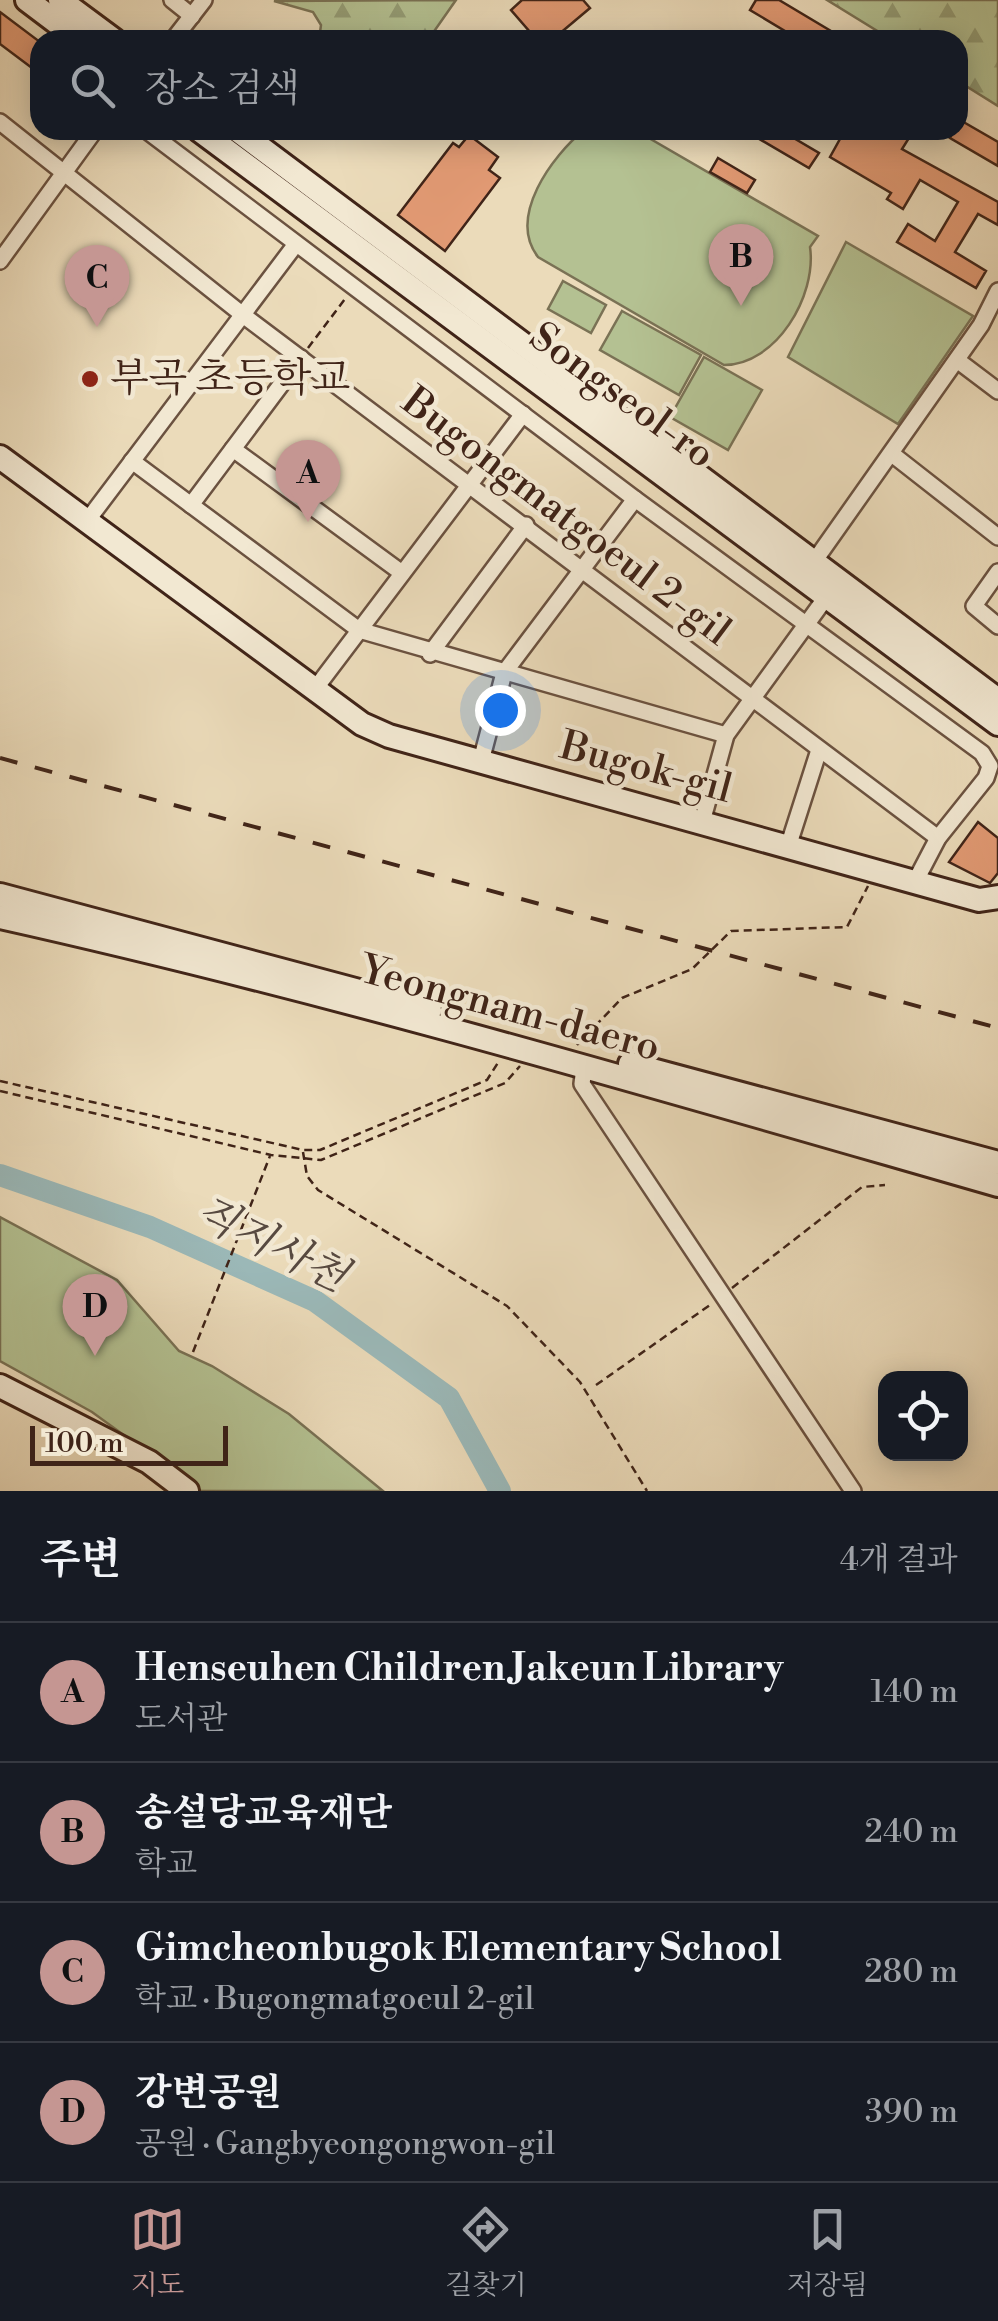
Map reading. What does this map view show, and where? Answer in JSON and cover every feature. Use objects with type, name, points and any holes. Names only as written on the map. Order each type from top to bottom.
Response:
[{"type":"street","points":[[27,0],[67,30]]},
{"type":"street","points":[[60,0],[100,30]]},
{"type":"street","points":[[172,0],[192,16]]},
{"type":"street","points":[[181,30],[204,0]]},
{"type":"street","name":"Bugongmatgoeul 2-gil","points":[[0,122],[243,315],[938,838]]},
{"type":"street","points":[[0,261],[87,140]]},
{"type":"street","points":[[159,140],[635,499],[982,753],[990,766],[986,778],[938,838],[915,882]]},
{"type":"street","name":"Songseol-ro","points":[[213,140],[808,570],[998,700]]},
{"type":"street","name":"Songseol-ro","points":[[250,140],[808,570],[827,596],[998,724]]},
{"type":"street","points":[[87,521],[296,244]]},
{"type":"street","points":[[808,570],[957,360],[998,291]]},
{"type":"street","points":[[191,505],[301,358]]},
{"type":"street","points":[[957,360],[998,391]]},
{"type":"street","points":[[315,688],[523,414]]},
{"type":"street","points":[[233,449],[402,573]]},
{"type":"street","points":[[892,454],[998,537]]},
{"type":"street","name":"Bugok-gil","points":[[0,457],[362,724],[390,736],[980,900],[998,897]]},
{"type":"street","points":[[132,461],[359,630],[430,654],[726,735]]},
{"type":"street","points":[[482,762],[504,673],[635,499]]},
{"type":"street","points":[[430,654],[526,526]]},
{"type":"street","points":[[998,572],[974,606],[998,626]]},
{"type":"street","points":[[702,822],[726,735],[754,702],[827,596]]},
{"type":"street","points":[[788,846],[819,750]]},
{"type":"street","name":"Yeongnam-daero","points":[[0,894],[579,1058],[998,1185]]},
{"type":"street","name":"Yeongnam-daero","points":[[0,917],[126,945],[520,1050],[579,1058],[998,1163]]},
{"type":"street","points":[[579,1058],[582,1084],[853,1491]]},
{"type":"street","points":[[0,1386],[148,1462],[186,1491]]},
{"type":"path","points":[[301,358],[354,287]]},
{"type":"path","points":[[579,1058],[622,998],[692,969],[732,932],[847,927],[876,871]]},
{"type":"path","points":[[0,1081],[303,1150],[320,1150],[487,1080],[520,1050]]},
{"type":"path","points":[[0,1091],[271,1155],[321,1160],[505,1083],[520,1050]]},
{"type":"path","points":[[303,1150],[302,1158],[318,1190],[507,1306],[561,1358],[606,1418],[648,1491]]},
{"type":"path","points":[[193,1352],[271,1155]]},
{"type":"path","points":[[596,1385],[723,1296],[862,1187],[885,1186]]},
{"type":"green space","points":[[456,0],[435,30],[320,30],[313,12],[274,1]]},
{"type":"green space","points":[[827,0],[998,0],[998,106],[968,87],[968,30],[876,30]]},
{"type":"green space","points":[[652,140],[818,236],[810,247],[807,286],[800,306],[776,341],[743,362],[724,365],[538,257],[530,241],[530,206],[547,171],[572,141]]},
{"type":"green space","points":[[846,242],[973,316],[898,424],[788,357]]},
{"type":"green space","points":[[563,281],[606,305],[591,333],[548,309]]},
{"type":"green space","points":[[622,311],[701,355],[679,395],[600,350]]},
{"type":"green space","points":[[704,357],[762,390],[728,450],[670,417]]},
{"type":"green space","points":[[0,1217],[117,1280],[179,1351],[212,1366],[289,1414],[383,1491],[201,1491],[92,1412],[0,1361]]},
{"type":"building","points":[[522,0],[583,0],[590,8],[564,30],[528,30],[511,10]]},
{"type":"building","points":[[756,0],[779,0],[829,30],[783,30],[750,10]]},
{"type":"building","points":[[0,12],[30,34],[30,66],[0,44]]},
{"type":"building","points":[[968,125],[998,142],[998,166],[953,140],[968,140]]},
{"type":"building","points":[[465,140],[476,140],[498,157],[489,170],[500,178],[445,251],[398,215],[453,143],[459,147]]},
{"type":"building","points":[[761,140],[797,140],[819,153],[809,168]]},
{"type":"building","points":[[839,140],[908,140],[902,149],[998,202],[998,225],[978,214],[955,252],[986,271],[976,288],[897,242],[908,224],[935,241],[958,202],[920,180],[903,209],[887,199],[891,193],[830,157]]},
{"type":"building","points":[[718,158],[755,180],[747,193],[710,172]]},
{"type":"building","points":[[978,822],[998,838],[998,873],[990,883],[949,862]]},
{"type":"waterway","name":"직지사천","points":[[0,1175],[150,1227],[315,1301],[449,1398],[500,1491]]},
{"type":"railway","points":[[0,758],[998,1028]]},
{"type":"place","name":"송설당교육재단","points":[[741,306]]},
{"type":"place","name":"Gimcheonbugok Elementary School","points":[[97,327]]},
{"type":"place","name":"부곡 초등학교","points":[[90,379]]},
{"type":"place","name":"Henseuhen Children Jakeun Library","points":[[308,522]]},
{"type":"place","name":"강변공원","points":[[95,1356]]}]
